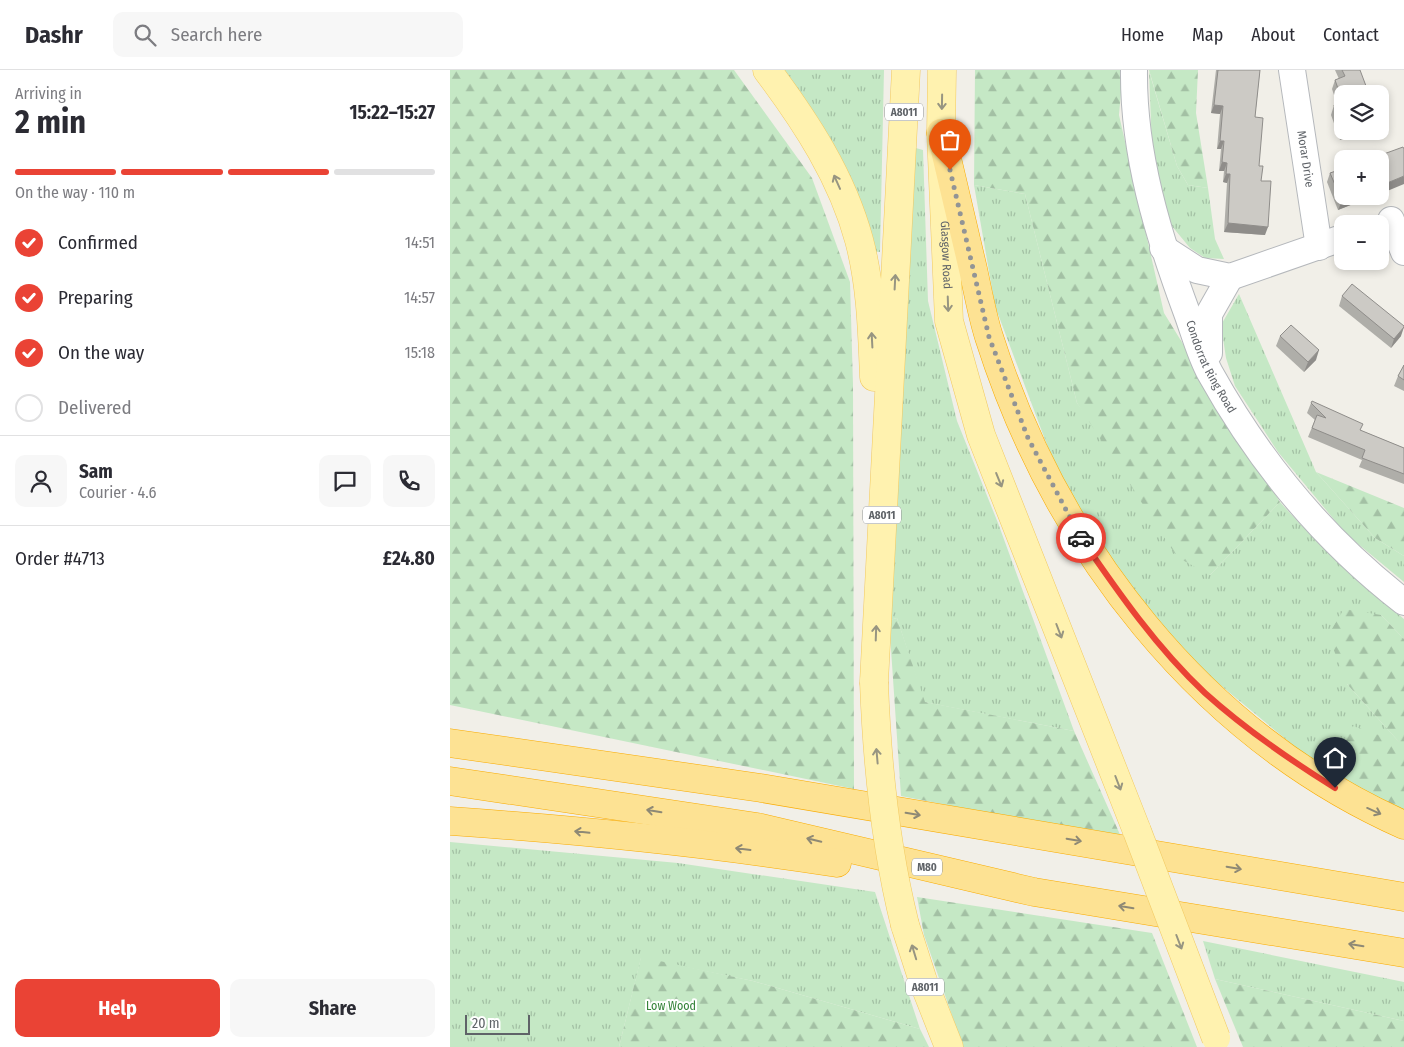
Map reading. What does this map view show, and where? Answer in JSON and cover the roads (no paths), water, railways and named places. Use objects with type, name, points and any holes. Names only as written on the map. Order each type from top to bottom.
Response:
[{"type":"highway","points":[[941,133],[989,337],[1028,438],[1076,531],[1133,614],[1205,693],[1288,758],[1366,808],[1404,825]]},
{"type":"highway","points":[[450,724],[761,788]]},
{"type":"highway","points":[[450,743],[761,788],[1404,897]]},
{"type":"highway","name":"M80","points":[[450,781],[756,827],[1034,892],[1404,953]]},
{"type":"highway","points":[[450,821],[536,827],[742,848],[1034,892]]},
{"type":"main road","points":[[767,70],[793,105],[832,170],[846,201],[859,241],[871,310],[880,546]]},
{"type":"main road","name":"A8011","points":[[906,70],[874,682],[880,794],[896,886],[905,925],[923,981],[949,1047]]},
{"type":"main road","name":"Glasgow Road","points":[[942,70],[941,133],[949,321],[981,435],[1137,831],[1217,1042]]},
{"type":"street","name":"Condorrat Ring Road","points":[[1134,70],[1138,136],[1163,248],[1209,371],[1251,440],[1315,522],[1404,602]]},
{"type":"street","name":"Morar Drive","points":[[1230,277],[1331,243],[1292,70]]},
{"type":"street","points":[[1392,220],[1404,252]]},
{"type":"street","points":[[1163,248],[1197,270],[1230,277],[1209,314],[1209,371]]},
{"type":"park label","name":"Low Wood","points":[[671,1006]]}]
